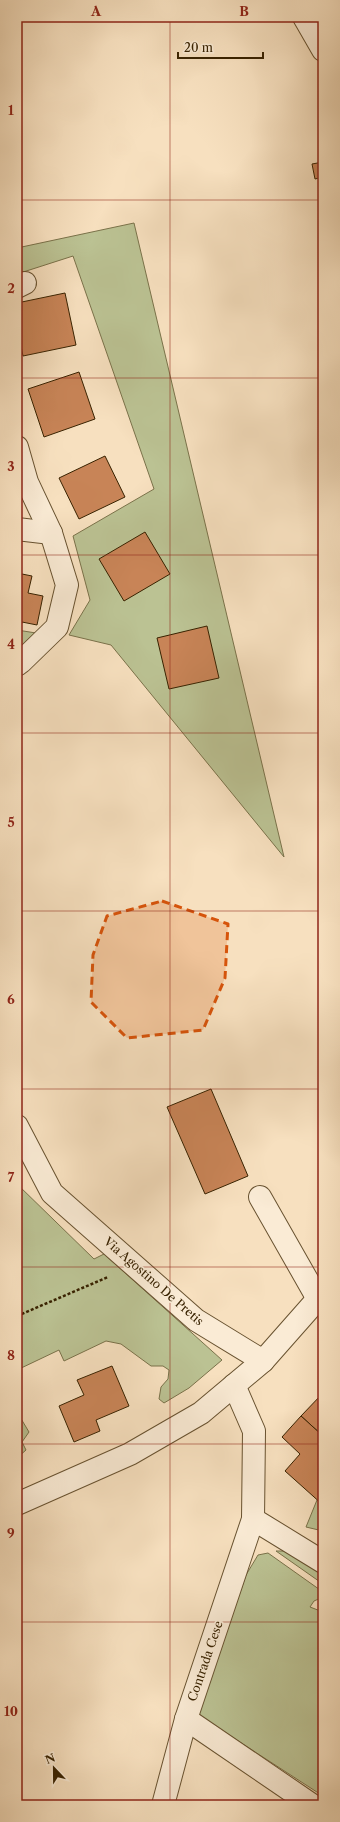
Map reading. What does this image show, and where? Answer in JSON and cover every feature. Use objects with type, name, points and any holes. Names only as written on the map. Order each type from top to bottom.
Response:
[{"type":"street","points":[[304,17],[323,50]]},
{"type":"street","points":[[17,446],[27,482],[51,533],[68,586],[57,627],[21,662],[17,664]]},
{"type":"street","points":[[17,529],[51,533]]},
{"type":"street","name":"Via Agostino De Pretis","points":[[17,1126],[52,1193]]},
{"type":"street","name":"Via Agostino De Pretis","points":[[17,1159],[52,1193],[196,1320],[263,1361]]},
{"type":"street","points":[[17,1504],[130,1454],[201,1413],[263,1361],[321,1298],[260,1197]]},
{"type":"street","points":[[234,1385],[254,1431],[253,1519],[323,1562]]},
{"type":"street","name":"Contrada Cese","points":[[163,1805],[186,1719],[253,1519]]},
{"type":"street","points":[[186,1719],[312,1805]]},
{"type":"path","points":[[17,1316],[135,1266]]},
{"type":"highlighted area","points":[[162,901],[228,924],[225,978],[203,1030],[127,1038],[91,1002],[93,955],[107,916]]},
{"type":"green space","points":[[134,223],[284,857],[111,645],[69,635],[90,600],[73,536],[154,489],[73,256],[17,274],[17,248]]},
{"type":"green space","points":[[17,630],[36,633],[17,653]]},
{"type":"green space","points":[[17,1184],[94,1259],[104,1254],[222,1360],[189,1388],[164,1403],[159,1399],[161,1387],[168,1379],[169,1370],[163,1366],[151,1366],[121,1344],[106,1341],[64,1361],[59,1350],[17,1370]]},
{"type":"green space","points":[[17,1412],[29,1432],[22,1442],[26,1450],[17,1458]]},
{"type":"green space","points":[[317,1500],[323,1505],[323,1531],[306,1527]]},
{"type":"green space","points":[[276,1551],[285,1551],[323,1574],[323,1584]]},
{"type":"green space","points":[[268,1553],[323,1592],[323,1597],[314,1601],[310,1607],[323,1612],[323,1796],[198,1715],[246,1575],[258,1555]]},
{"type":"building","points":[[323,162],[323,177],[315,179],[312,164]]},
{"type":"building","points":[[65,293],[76,345],[23,356],[17,327],[17,303]]},
{"type":"building","points":[[79,372],[95,419],[44,437],[28,389]]},
{"type":"building","points":[[105,456],[125,497],[79,519],[59,478]]},
{"type":"building","points":[[145,532],[170,574],[124,601],[99,559]]},
{"type":"building","points":[[17,573],[32,576],[28,593],[43,596],[37,625],[22,622],[20,631],[17,630]]},
{"type":"building","points":[[207,626],[219,678],[169,689],[157,638]]},
{"type":"building","points":[[211,1089],[248,1176],[205,1194],[167,1107]]},
{"type":"building","points":[[112,1366],[129,1406],[96,1420],[100,1431],[74,1442],[59,1406],[84,1395],[77,1380]]},
{"type":"building","points":[[323,1393],[323,1436],[301,1416]]},
{"type":"building","points":[[301,1416],[323,1436],[323,1505],[285,1471],[300,1454],[282,1437]]}]
